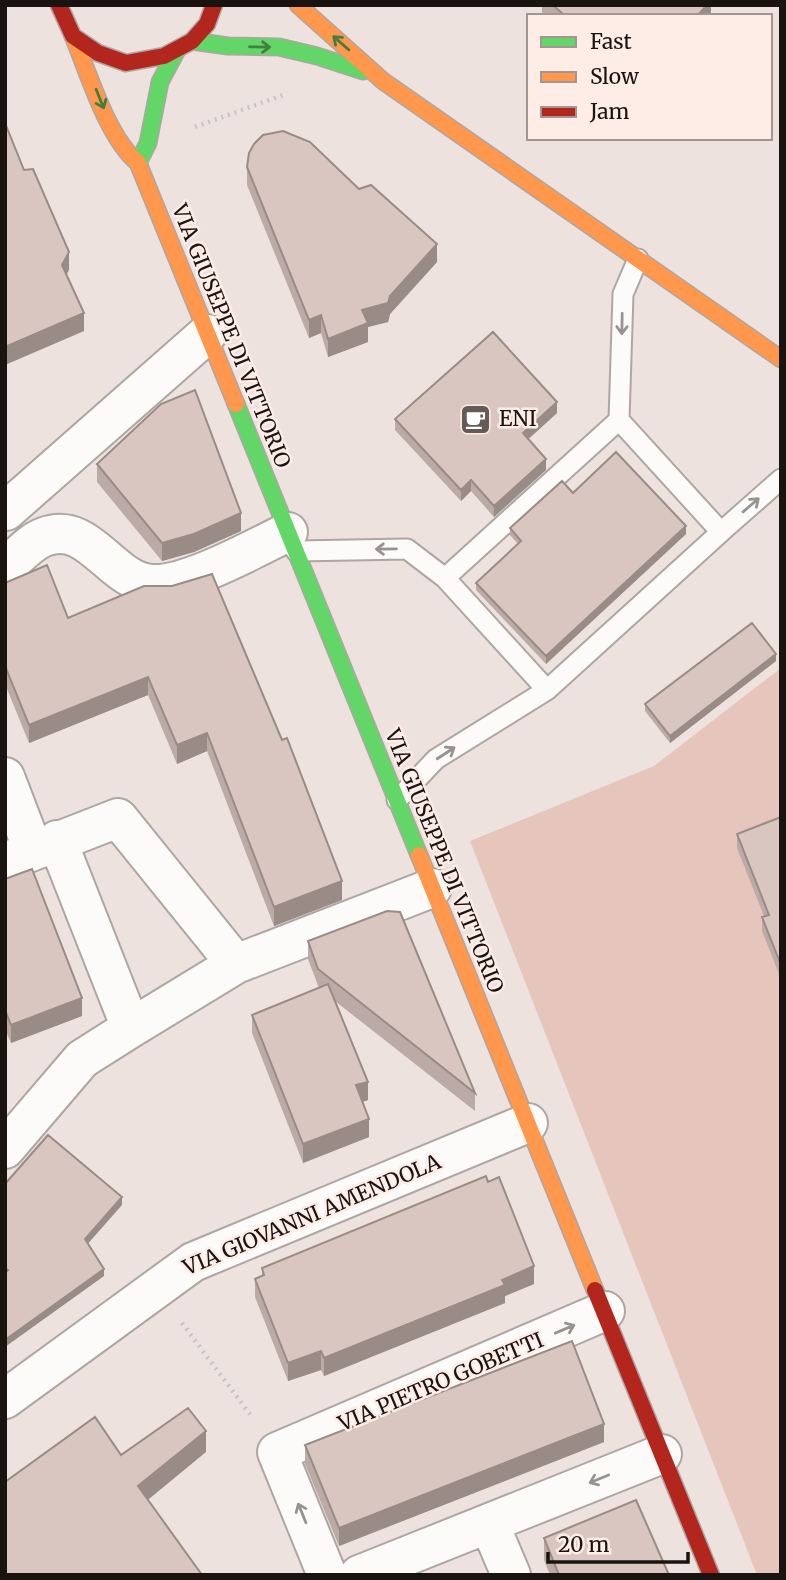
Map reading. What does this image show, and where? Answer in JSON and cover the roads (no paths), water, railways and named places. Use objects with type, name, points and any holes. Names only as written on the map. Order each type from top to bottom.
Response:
[{"type":"main road","name":"VIA GIUSEPPE DI VITTORIO","points":[[59,5],[112,129],[125,153],[138,163],[711,1575]]},
{"type":"main road","points":[[73,36],[98,53],[126,63],[153,59],[192,41],[207,24],[214,5]]},
{"type":"main road","points":[[298,5],[383,81],[781,359]]},
{"type":"main road","points":[[192,41],[228,46],[279,47],[317,55],[361,70],[383,81]]},
{"type":"main road","points":[[138,163],[148,143],[160,82],[177,50]]},
{"type":"street","points":[[6,510],[207,334]]},
{"type":"street","points":[[5,567],[42,537],[62,533],[91,544],[125,575],[151,584],[181,581],[292,542]]},
{"type":"street","points":[[5,777],[32,851],[131,1028]]},
{"type":"street","points":[[32,851],[118,818],[236,964]]},
{"type":"street","points":[[6,1147],[82,1059],[236,964],[432,888]]},
{"type":"street","name":"VIA GIOVANNI AMENDOLA","points":[[5,1399],[193,1262],[528,1123]]},
{"type":"street","name":"VIA PIETRO GOBETTI","points":[[327,1575],[277,1452],[605,1311]]},
{"type":"street","points":[[359,1575],[662,1454]]},
{"type":"street","points":[[489,1522],[511,1575]]},
{"type":"lane","points":[[638,259],[623,294],[619,419],[721,532]]},
{"type":"lane","points":[[444,578],[619,419]]},
{"type":"lane","points":[[397,800],[436,759],[547,690],[781,479]]},
{"type":"lane","points":[[292,542],[407,549],[444,578],[547,690]]},
{"type":"place","name":"ENI","points":[[476,419]]}]
